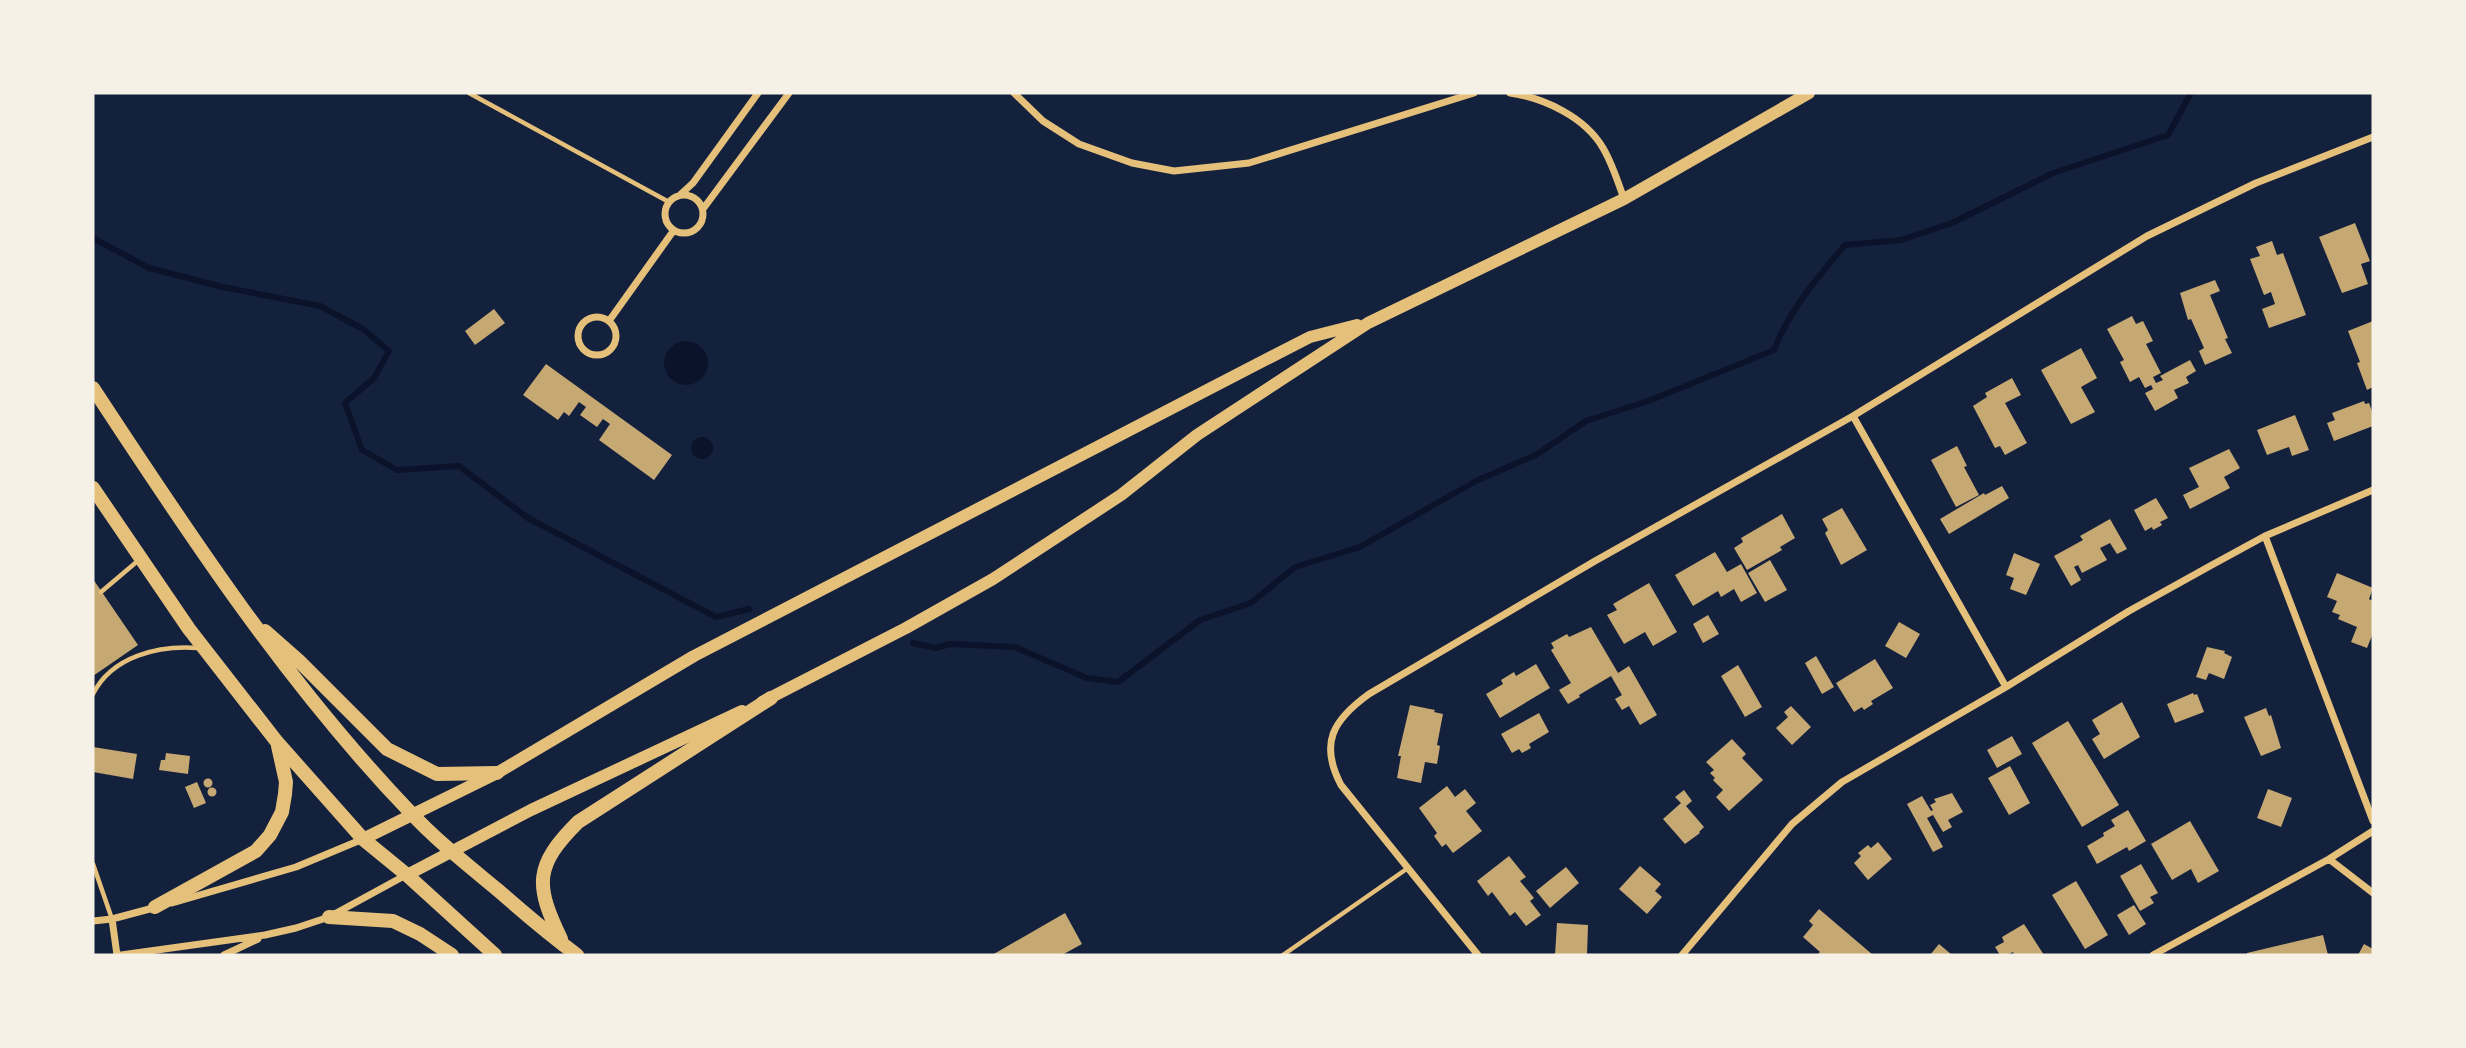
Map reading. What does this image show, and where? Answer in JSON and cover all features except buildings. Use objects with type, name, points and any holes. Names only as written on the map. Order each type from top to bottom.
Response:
[{"type":"main road","points":[[407,875],[612,770],[771,698],[884,640],[993,579],[1121,495],[1197,435],[1368,323],[1624,199],[1809,93]]},
{"type":"main road","points":[[363,839],[497,773],[694,656],[1265,360],[1310,337],[1368,323]]},
{"type":"main road","points":[[93,388],[241,609],[334,727],[413,815],[452,852],[577,955]]},
{"type":"main road","points":[[93,488],[204,648],[277,742],[363,839],[495,955]]},
{"type":"main road","points":[[241,609],[299,661],[387,750],[437,774],[497,773]]},
{"type":"main road","points":[[565,946],[545,906],[543,882],[546,860],[561,839],[578,822],[771,698]]},
{"type":"main road","points":[[155,907],[256,851],[270,835],[282,812],[286,782],[277,742]]},
{"type":"main road","points":[[329,917],[393,921],[421,934],[452,955]]},
{"type":"street","points":[[758,93],[693,183],[668,202],[666,220],[674,230],[693,231],[702,222],[703,209],[789,93]]},
{"type":"street","points":[[1014,93],[1043,121],[1079,144],[1132,163],[1174,171],[1249,163],[1474,93]]},
{"type":"street","points":[[1510,93],[1544,102],[1569,115],[1587,129],[1605,150],[1624,199]]},
{"type":"street","points":[[1478,955],[1340,785],[1330,759],[1329,746],[1337,723],[1345,713],[1369,694],[1595,561],[1853,416],[2147,236],[2256,183],[2373,137]]},
{"type":"street","points":[[681,194],[696,198],[703,209]]},
{"type":"street","points":[[609,321],[674,230]]},
{"type":"street","points":[[591,318],[609,321],[616,332],[614,345],[605,354],[586,353],[578,343],[581,325],[591,318]]},
{"type":"street","points":[[1853,416],[2006,687]]},
{"type":"street","points":[[1682,955],[1792,824],[1824,794],[2129,611],[2265,536],[2373,490]]},
{"type":"street","points":[[2265,536],[2373,821]]},
{"type":"street","points":[[2153,955],[2329,859],[2373,831]]},
{"type":"street","points":[[93,921],[197,897],[296,867],[363,839]]},
{"type":"street","points":[[2329,859],[2373,893]]},
{"type":"street","points":[[111,919],[119,955],[265,935],[329,917],[407,875]]},
{"type":"street","points":[[224,955],[265,935]]},
{"type":"lane","points":[[469,93],[668,202]]},
{"type":"lane","points":[[102,592],[141,558]]},
{"type":"lane","points":[[93,694],[111,671],[144,652],[164,648],[204,648]]},
{"type":"lane","points":[[93,864],[111,919]]},
{"type":"lane","points":[[1283,955],[1408,868]]},
{"type":"water","points":[[686,341],[701,348],[708,363],[701,378],[686,385],[671,378],[664,363],[671,348]]},
{"type":"water","points":[[702,437],[710,440],[713,448],[710,456],[702,459],[694,456],[691,448],[694,440]]},
{"type":"waterway","points":[[913,643],[936,648],[950,644],[1015,647],[1087,678],[1118,682],[1200,620],[1251,603],[1295,567],[1360,547],[1476,481],[1536,455],[1586,421],[1651,400],[1774,350],[1796,307],[1845,245],[1901,240],[1952,223],[2053,173],[2168,135],[2191,93]]},
{"type":"waterway","points":[[93,238],[149,268],[223,287],[320,306],[363,329],[389,351],[374,378],[345,403],[362,450],[397,470],[459,466],[528,518],[716,617],[749,609]]}]
